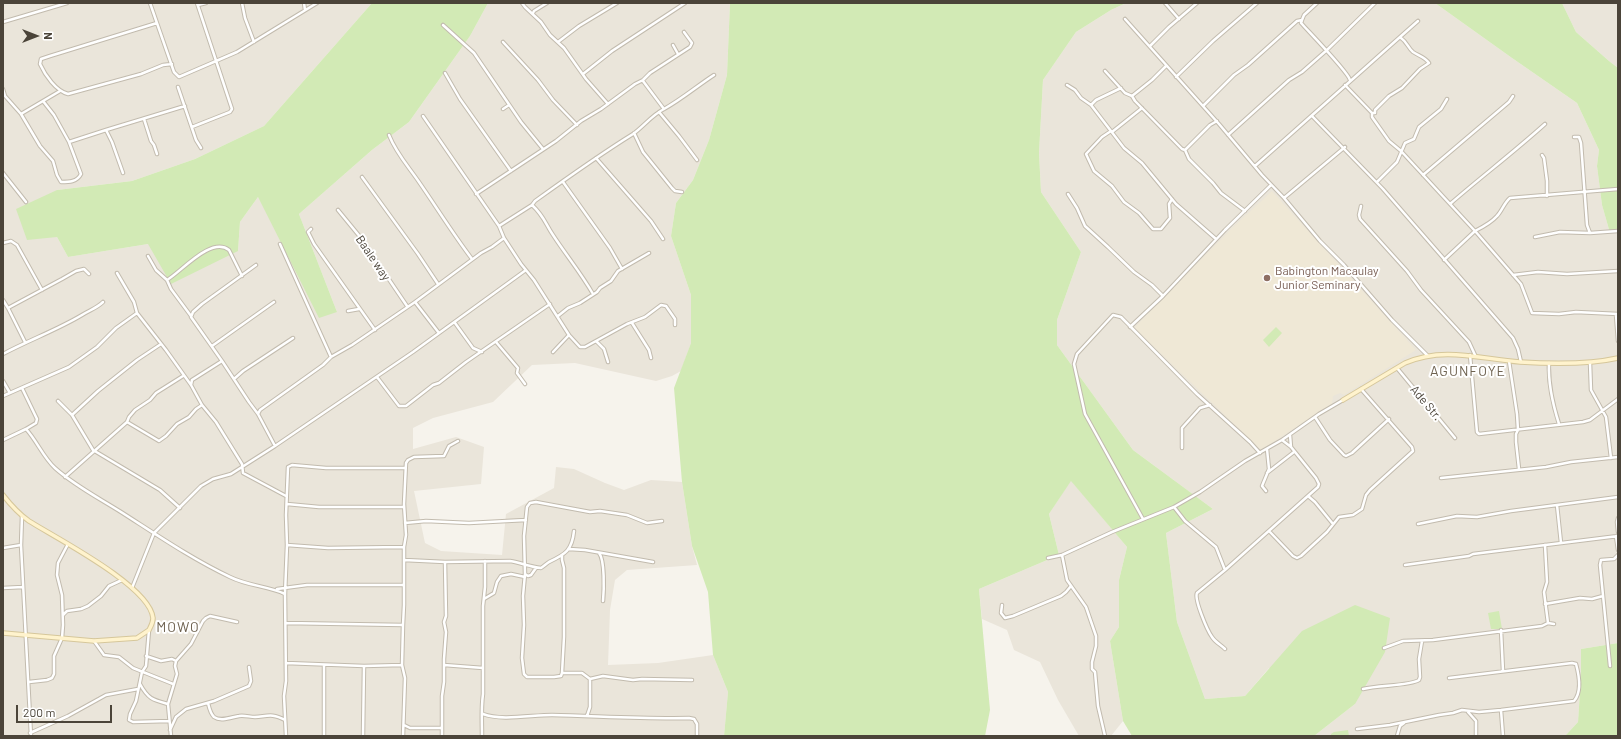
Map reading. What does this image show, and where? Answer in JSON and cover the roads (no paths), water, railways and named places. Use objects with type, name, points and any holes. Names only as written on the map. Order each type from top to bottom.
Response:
[{"type":"street","points":[[3,22],[67,3]]},
{"type":"street","points":[[150,3],[174,72],[179,77],[217,61],[254,42],[281,24],[318,3]]},
{"type":"street","points":[[192,127],[230,112],[232,108],[198,4],[206,3]]},
{"type":"street","points":[[242,3],[245,18],[254,42]]},
{"type":"street","points":[[304,3],[305,10]]},
{"type":"street","points":[[522,3],[533,13],[550,35],[558,42],[608,104]]},
{"type":"street","points":[[533,13],[547,3]]},
{"type":"street","points":[[558,42],[579,26],[617,3]]},
{"type":"street","points":[[583,74],[612,51],[685,3]]},
{"type":"street","points":[[1165,3],[1179,19]]},
{"type":"street","points":[[1150,46],[1197,3]]},
{"type":"street","points":[[1176,77],[1213,41],[1257,3]]},
{"type":"street","points":[[1317,3],[1304,15],[1301,23],[1327,50],[1348,75],[1350,80]]},
{"type":"street","points":[[1228,135],[1289,80],[1302,72],[1327,50],[1376,3]]},
{"type":"street","points":[[1125,20],[1217,121],[1320,241],[1344,264],[1392,320],[1428,356]]},
{"type":"street","points":[[1203,106],[1234,75],[1248,65],[1297,21],[1302,20]]},
{"type":"street","points":[[1255,166],[1312,116],[1344,85],[1401,38],[1418,21]]},
{"type":"street","points":[[157,24],[41,60],[41,67],[60,90],[65,94],[71,94],[172,64]]},
{"type":"street","points":[[443,26],[474,53],[509,105],[543,149]]},
{"type":"street","points":[[476,194],[556,141],[635,84],[643,81],[650,74],[692,45],[690,38],[684,32]]},
{"type":"street","points":[[1372,113],[1375,113],[1375,110],[1389,96],[1402,88],[1420,69],[1429,63],[1413,52],[1407,42],[1401,38]]},
{"type":"street","points":[[503,42],[538,80],[553,100],[577,125]]},
{"type":"street","points":[[673,45],[678,54]]},
{"type":"street","points":[[1132,96],[1152,80],[1166,66]]},
{"type":"street","points":[[1104,71],[1125,93],[1132,96],[1182,149],[1185,150],[1189,159],[1213,182],[1221,193],[1245,211]]},
{"type":"street","points":[[445,73],[460,99],[511,171]]},
{"type":"street","points":[[499,226],[532,205],[596,158],[634,133],[659,112],[676,102],[714,74]]},
{"type":"street","points":[[643,81],[664,109]]},
{"type":"street","points":[[1067,85],[1081,98],[1091,104],[1124,148],[1142,163],[1172,199],[1216,240]]},
{"type":"street","points":[[1344,85],[1372,113],[1372,117],[1389,141],[1401,151],[1475,231],[1523,288],[1532,313],[1558,314],[1576,312],[1617,314],[1618,341]]},
{"type":"street","points":[[178,87],[196,140],[201,148]]},
{"type":"street","points":[[1091,104],[1121,88]]},
{"type":"street","points":[[3,89],[4,96],[21,114],[40,146],[53,161],[57,175],[61,182],[72,182],[79,177],[80,174],[69,142],[43,101]]},
{"type":"street","points":[[21,114],[60,90]]},
{"type":"street","points":[[1423,175],[1509,102],[1513,96]]},
{"type":"street","points":[[1377,182],[1393,167],[1405,143],[1414,139],[1419,127],[1441,109],[1447,99]]},
{"type":"street","points":[[503,109],[509,105]]},
{"type":"street","points":[[69,142],[184,106]]},
{"type":"street","points":[[1142,108],[1102,137],[1086,154],[1094,171],[1112,186],[1124,202],[1139,213],[1153,229],[1161,229],[1170,218],[1169,204],[1172,199]]},
{"type":"street","points":[[659,112],[697,160]]},
{"type":"street","points":[[423,116],[436,137],[445,146],[499,226],[504,238],[576,344],[581,348],[585,347],[632,323],[663,304],[674,317],[675,325]]},
{"type":"street","points":[[1312,116],[1345,147],[1377,182],[1513,338],[1518,349],[1521,362]]},
{"type":"street","points":[[144,118],[151,141],[157,154]]},
{"type":"street","points":[[1185,150],[1210,125],[1217,121]]},
{"type":"street","points":[[1450,204],[1514,152],[1545,124]]},
{"type":"street","points":[[106,130],[123,173]]},
{"type":"street","points":[[634,133],[643,152],[672,188],[675,191],[682,192]]},
{"type":"street","points":[[389,135],[401,159],[472,259]]},
{"type":"street","points":[[1574,137],[1579,137],[1581,143],[1587,225],[1590,233]]},
{"type":"street","points":[[1284,198],[1345,147]]},
{"type":"street","points":[[1542,155],[1544,158],[1547,181],[1547,196]]},
{"type":"street","points":[[596,158],[651,221],[663,239]]},
{"type":"street","points":[[3,173],[26,202]]},
{"type":"street","points":[[362,177],[438,284]]},
{"type":"street","points":[[563,182],[610,248],[622,269]]},
{"type":"street","points":[[1130,327],[1271,185]]},
{"type":"street","points":[[1444,260],[1475,231],[1486,226],[1496,217],[1510,198],[1618,189]]},
{"type":"street","points":[[1068,194],[1077,208],[1084,226],[1134,272],[1152,285],[1162,296]]},
{"type":"street","points":[[532,205],[543,217],[552,234],[593,294]]},
{"type":"street","points":[[1361,206],[1359,215],[1360,219],[1407,271],[1421,290],[1464,336],[1475,355]]},
{"type":"street","name":"Baale way","points":[[338,210],[364,243],[407,306]]},
{"type":"street","points":[[311,229],[308,232],[314,244],[349,291],[359,309],[375,330]]},
{"type":"street","points":[[1535,237],[1560,232],[1590,233],[1618,231]]},
{"type":"street","points":[[258,414],[260,410],[323,365],[331,357],[375,330],[472,259],[504,238]]},
{"type":"street","points":[[3,243],[11,241],[17,245],[42,290]]},
{"type":"street","points":[[280,244],[331,357]]},
{"type":"street","points":[[167,280],[201,253],[213,248],[226,248],[229,250],[242,276]]},
{"type":"street","points":[[558,316],[568,308],[580,303],[611,281],[616,273],[649,253]]},
{"type":"street","points":[[148,256],[156,270],[167,280],[171,290],[222,360],[248,402],[256,410],[275,446]]},
{"type":"street","points":[[191,317],[193,312],[202,304],[256,265]]},
{"type":"street","points":[[8,308],[76,271],[84,269],[89,274]]},
{"type":"street","points":[[132,588],[154,533],[207,482],[231,474],[242,468],[455,323],[526,270]]},
{"type":"street","points":[[1512,275],[1538,272],[1567,274],[1618,271]]},
{"type":"street","points":[[117,273],[134,302],[137,313],[191,385],[202,405],[216,422],[242,464],[243,473],[286,496]]},
{"type":"street","points":[[3,300],[25,342]]},
{"type":"street","points":[[3,354],[98,307],[103,302]]},
{"type":"street","points":[[212,346],[274,302]]},
{"type":"street","points":[[415,302],[439,334]]},
{"type":"street","points":[[377,377],[399,406],[406,406],[433,385],[439,383],[550,304]]},
{"type":"street","points":[[348,311],[359,309]]},
{"type":"street","points":[[3,396],[69,368],[97,347],[116,328],[137,313]]},
{"type":"street","points":[[1144,519],[1085,414],[1074,364],[1077,354],[1110,317],[1117,315],[1121,316],[1130,327],[1260,453]]},
{"type":"street","points":[[455,323],[473,348],[474,357]]},
{"type":"street","points":[[632,323],[649,350],[651,358]]},
{"type":"street","points":[[553,352],[570,335]]},
{"type":"street","points":[[234,379],[254,363],[294,338]]},
{"type":"street","points":[[596,341],[604,349],[608,362]]},
{"type":"street","points":[[496,342],[518,368],[518,373],[525,384]]},
{"type":"street","points":[[72,415],[98,391],[137,360],[161,344]]},
{"type":"street","points":[[473,348],[482,352]]},
{"type":"street","points":[[1048,558],[1062,555],[1174,507],[1290,435],[1315,417],[1415,358],[1448,353],[1475,355],[1521,362],[1590,363],[1618,358]]},
{"type":"street","points":[[1470,355],[1477,432],[1480,434],[1584,422],[1590,420],[1618,399]]},
{"type":"street","points":[[186,379],[192,380],[222,360]]},
{"type":"street","points":[[1509,360],[1518,430],[1516,434],[1516,442],[1519,469]]},
{"type":"street","points":[[1549,362],[1553,402],[1560,424]]},
{"type":"street","points":[[1590,363],[1591,390],[1606,417],[1611,458]]},
{"type":"street","name":"Ade Str.","points":[[1396,368],[1455,438]]},
{"type":"street","points":[[65,477],[93,450],[127,422],[135,410],[150,400],[156,393],[183,376]]},
{"type":"street","points":[[191,385],[192,380]]},
{"type":"street","points":[[3,381],[10,393]]},
{"type":"street","points":[[3,440],[36,423],[37,419],[22,388]]},
{"type":"street","points":[[1269,531],[1293,556],[1297,558],[1301,556],[1318,541],[1339,517],[1353,515],[1362,509],[1366,495],[1370,490],[1413,451],[1412,447],[1389,419],[1361,389]]},
{"type":"street","points":[[58,400],[72,415],[93,450],[160,490],[180,508]]},
{"type":"street","points":[[127,422],[159,441],[177,424],[190,417],[196,409],[202,405]]},
{"type":"street","points":[[1182,448],[1182,428],[1200,408],[1210,405]]},
{"type":"street","points":[[1315,417],[1330,440],[1346,456],[1352,453],[1389,419]]},
{"type":"street","points":[[26,429],[45,457],[65,477],[154,533],[231,578],[276,589],[285,594]]},
{"type":"street","points":[[1290,435],[1291,447]]},
{"type":"street","points":[[1226,649],[1212,637],[1195,596],[1318,487],[1318,482],[1291,447],[1282,440]]},
{"type":"street","points":[[403,736],[405,678],[402,665],[404,547],[406,535],[404,507],[405,468],[408,460],[410,459],[444,456],[449,446],[458,441]]},
{"type":"street","points":[[1266,491],[1262,486],[1269,469],[1267,449]]},
{"type":"street","points":[[1267,473],[1294,452]]},
{"type":"street","points":[[1441,478],[1546,467],[1571,462],[1618,457]]},
{"type":"street","points":[[286,736],[284,696],[286,681],[286,496],[288,470],[290,465],[326,468],[405,468]]},
{"type":"street","points":[[3,495],[22,515],[122,580],[142,597],[153,618],[149,630],[146,666],[142,672],[136,701],[129,716],[131,722],[168,721]]},
{"type":"street","points":[[1308,496],[1315,502],[1333,524]]},
{"type":"street","points":[[1418,524],[1457,516],[1477,517],[1618,497]]},
{"type":"street","points":[[587,716],[590,706],[590,679],[584,673],[562,674],[561,676],[554,677],[527,677],[524,674],[522,658],[524,625],[522,602],[525,576],[524,566],[527,507],[532,502],[590,512],[607,512],[627,515],[647,522],[662,521]]},
{"type":"street","points":[[287,504],[319,507],[404,507]]},
{"type":"street","points":[[1557,505],[1561,542]]},
{"type":"street","points":[[1174,507],[1185,521],[1216,547],[1226,570]]},
{"type":"street","points":[[22,515],[21,545],[31,735],[106,695],[138,689]]},
{"type":"street","points":[[1618,518],[1618,532]]},
{"type":"street","points":[[405,523],[426,521],[469,522],[526,520]]},
{"type":"street","points":[[404,560],[446,562],[510,561],[520,562],[524,566],[543,568],[546,564],[562,556],[569,549],[573,542],[574,531]]},
{"type":"street","points":[[1405,565],[1561,542],[1617,536],[1618,550]]},
{"type":"street","points":[[29,682],[47,680],[53,676],[54,656],[62,638],[62,595],[57,575],[58,563],[68,544]]},
{"type":"street","points":[[3,548],[21,545]]},
{"type":"street","points":[[287,545],[328,548],[404,547]]},
{"type":"street","points":[[1545,545],[1547,582],[1544,592],[1548,623]]},
{"type":"street","points":[[569,549],[599,552],[653,562]]},
{"type":"street","points":[[599,552],[603,560],[603,601]]},
{"type":"street","points":[[1062,555],[1067,580],[1086,607],[1097,639],[1092,666],[1095,672],[1098,706],[1105,736]]},
{"type":"street","points":[[1610,666],[1600,562],[1605,559],[1614,559],[1618,555]]},
{"type":"street","points":[[562,556],[564,568],[562,674]]},
{"type":"street","points":[[558,558],[562,560]]},
{"type":"street","points":[[442,736],[446,632],[444,622],[446,616],[446,562]]},
{"type":"street","points":[[482,736],[481,716],[483,714],[481,704],[483,694],[485,562]]},
{"type":"street","points":[[484,599],[494,593],[497,582],[501,576],[511,574],[528,576],[531,575],[536,568]]},
{"type":"street","points":[[63,615],[67,611],[81,609],[88,606],[101,596],[109,586],[122,580]]},
{"type":"street","points":[[276,589],[286,588],[289,586],[306,585],[403,585]]},
{"type":"street","points":[[1002,605],[1001,613],[1005,618],[1013,616],[1061,596],[1071,586]]},
{"type":"street","points":[[3,588],[23,587]]},
{"type":"street","points":[[1546,604],[1580,598],[1592,599],[1603,596]]},
{"type":"street","points":[[171,736],[168,721],[168,704],[177,674],[174,666],[176,661],[192,644],[203,621],[206,618],[210,616],[237,622]]},
{"type":"street","points":[[286,623],[403,625]]},
{"type":"street","points":[[1384,648],[1398,642],[1458,637],[1501,630],[1542,626],[1548,623],[1554,624]]},
{"type":"street","points":[[3,633],[94,641],[137,638],[149,630]]},
{"type":"street","points":[[1501,630],[1503,671]]},
{"type":"street","points":[[94,641],[104,655],[119,657],[132,668],[174,684]]},
{"type":"street","points":[[1363,689],[1381,685],[1412,684],[1419,680],[1419,650],[1422,641]]},
{"type":"street","points":[[146,656],[161,661],[172,659],[176,661]]},
{"type":"street","points":[[286,663],[364,666],[402,665]]},
{"type":"street","points":[[1357,729],[1404,723],[1462,710],[1468,712],[1501,710],[1574,701],[1579,692],[1576,664],[1572,663],[1449,678]]},
{"type":"street","points":[[324,665],[324,736]]},
{"type":"street","points":[[444,665],[483,668]]},
{"type":"street","points":[[363,736],[364,666]]},
{"type":"street","points":[[170,731],[176,717],[180,712],[190,707],[208,703],[249,686],[251,681],[249,667]]},
{"type":"street","points":[[590,679],[604,676],[633,680],[692,680]]},
{"type":"street","points":[[140,684],[148,697],[168,704]]},
{"type":"street","points":[[208,703],[212,714],[217,718],[229,719],[239,716],[255,717],[267,715],[280,717],[285,720]]},
{"type":"street","points":[[1501,710],[1503,736]]},
{"type":"street","points":[[1468,712],[1476,721],[1476,736]]},
{"type":"street","points":[[280,717],[285,714]]},
{"type":"street","points":[[483,714],[514,717],[552,715],[692,719],[697,724],[697,736]]},
{"type":"street","points":[[1397,736],[1400,726],[1404,723]]},
{"type":"street","points":[[403,725],[410,728],[442,728]]},
{"type":"place","name":"Babington Macaulay Junior Seminary","points":[[1267,278]]},
{"type":"district","name":"AGUNFOYE","points":[[1468,371]]},
{"type":"district","name":"MOWO","points":[[178,627]]}]
